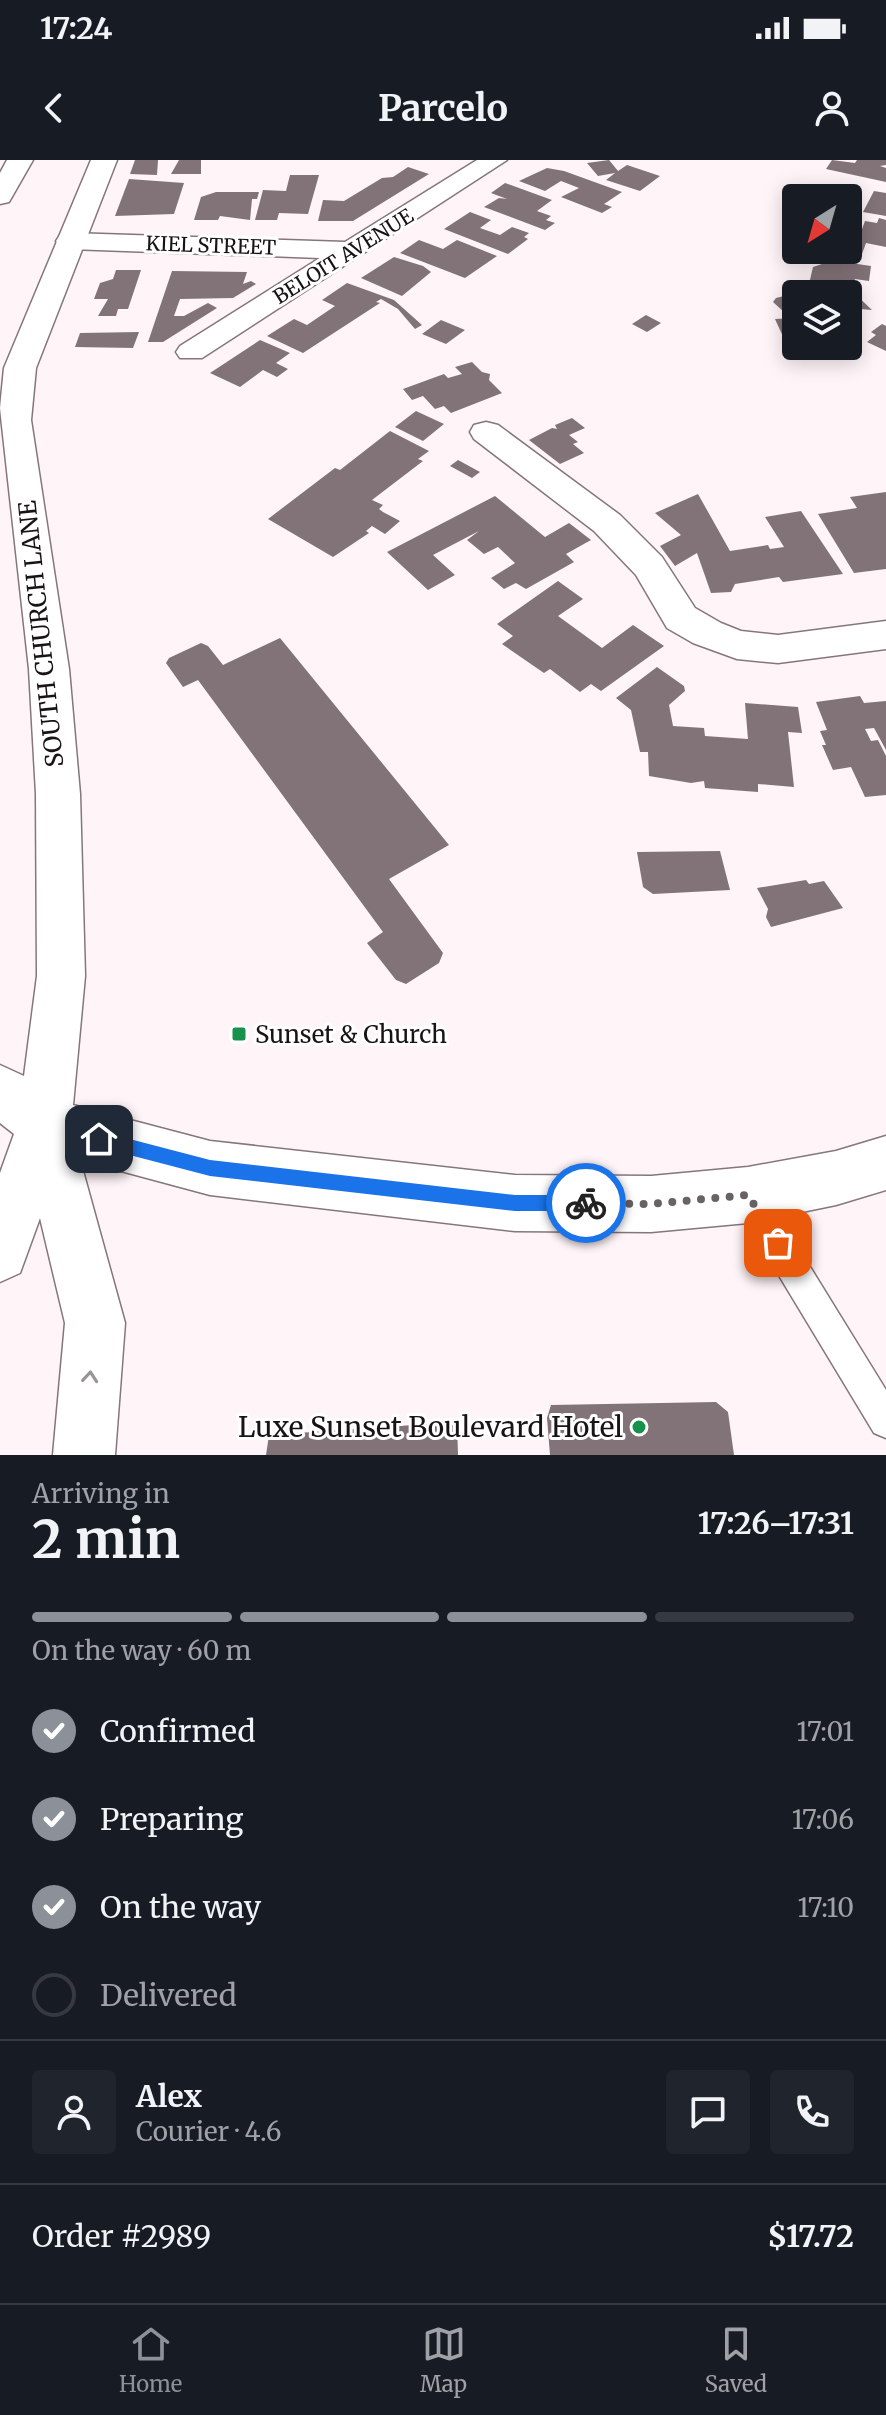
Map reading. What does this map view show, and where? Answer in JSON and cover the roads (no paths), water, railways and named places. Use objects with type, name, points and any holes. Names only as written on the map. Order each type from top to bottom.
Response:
[{"type":"main road","points":[[0,196],[20,160]]},
{"type":"main road","name":"SOUTH CHURCH LANE","points":[[22,1136],[61,976],[58,794],[49,669],[15,420],[20,368],[104,160]]},
{"type":"main road","name":"BELOIT AVENUE","points":[[191,352],[494,160]]},
{"type":"main road","name":"KIEL STREET","points":[[70,241],[352,251]]},
{"type":"main road","points":[[486,432],[607,523],[649,566],[681,618],[707,633],[737,645],[778,649],[886,635]]},
{"type":"main road","points":[[0,1090],[22,1136],[95,1323],[84,1455]]},
{"type":"main road","points":[[22,1136],[210,1168],[515,1203],[651,1204],[748,1195],[836,1178],[886,1163]]},
{"type":"main road","points":[[0,1253],[22,1136]]},
{"type":"lane","points":[[748,1195],[886,1421]]},
{"type":"place","name":"Sunset & Church","points":[[239,1034]]},
{"type":"place","name":"Luxe Sunset Boulevard Hotel","points":[[639,1427]]}]
